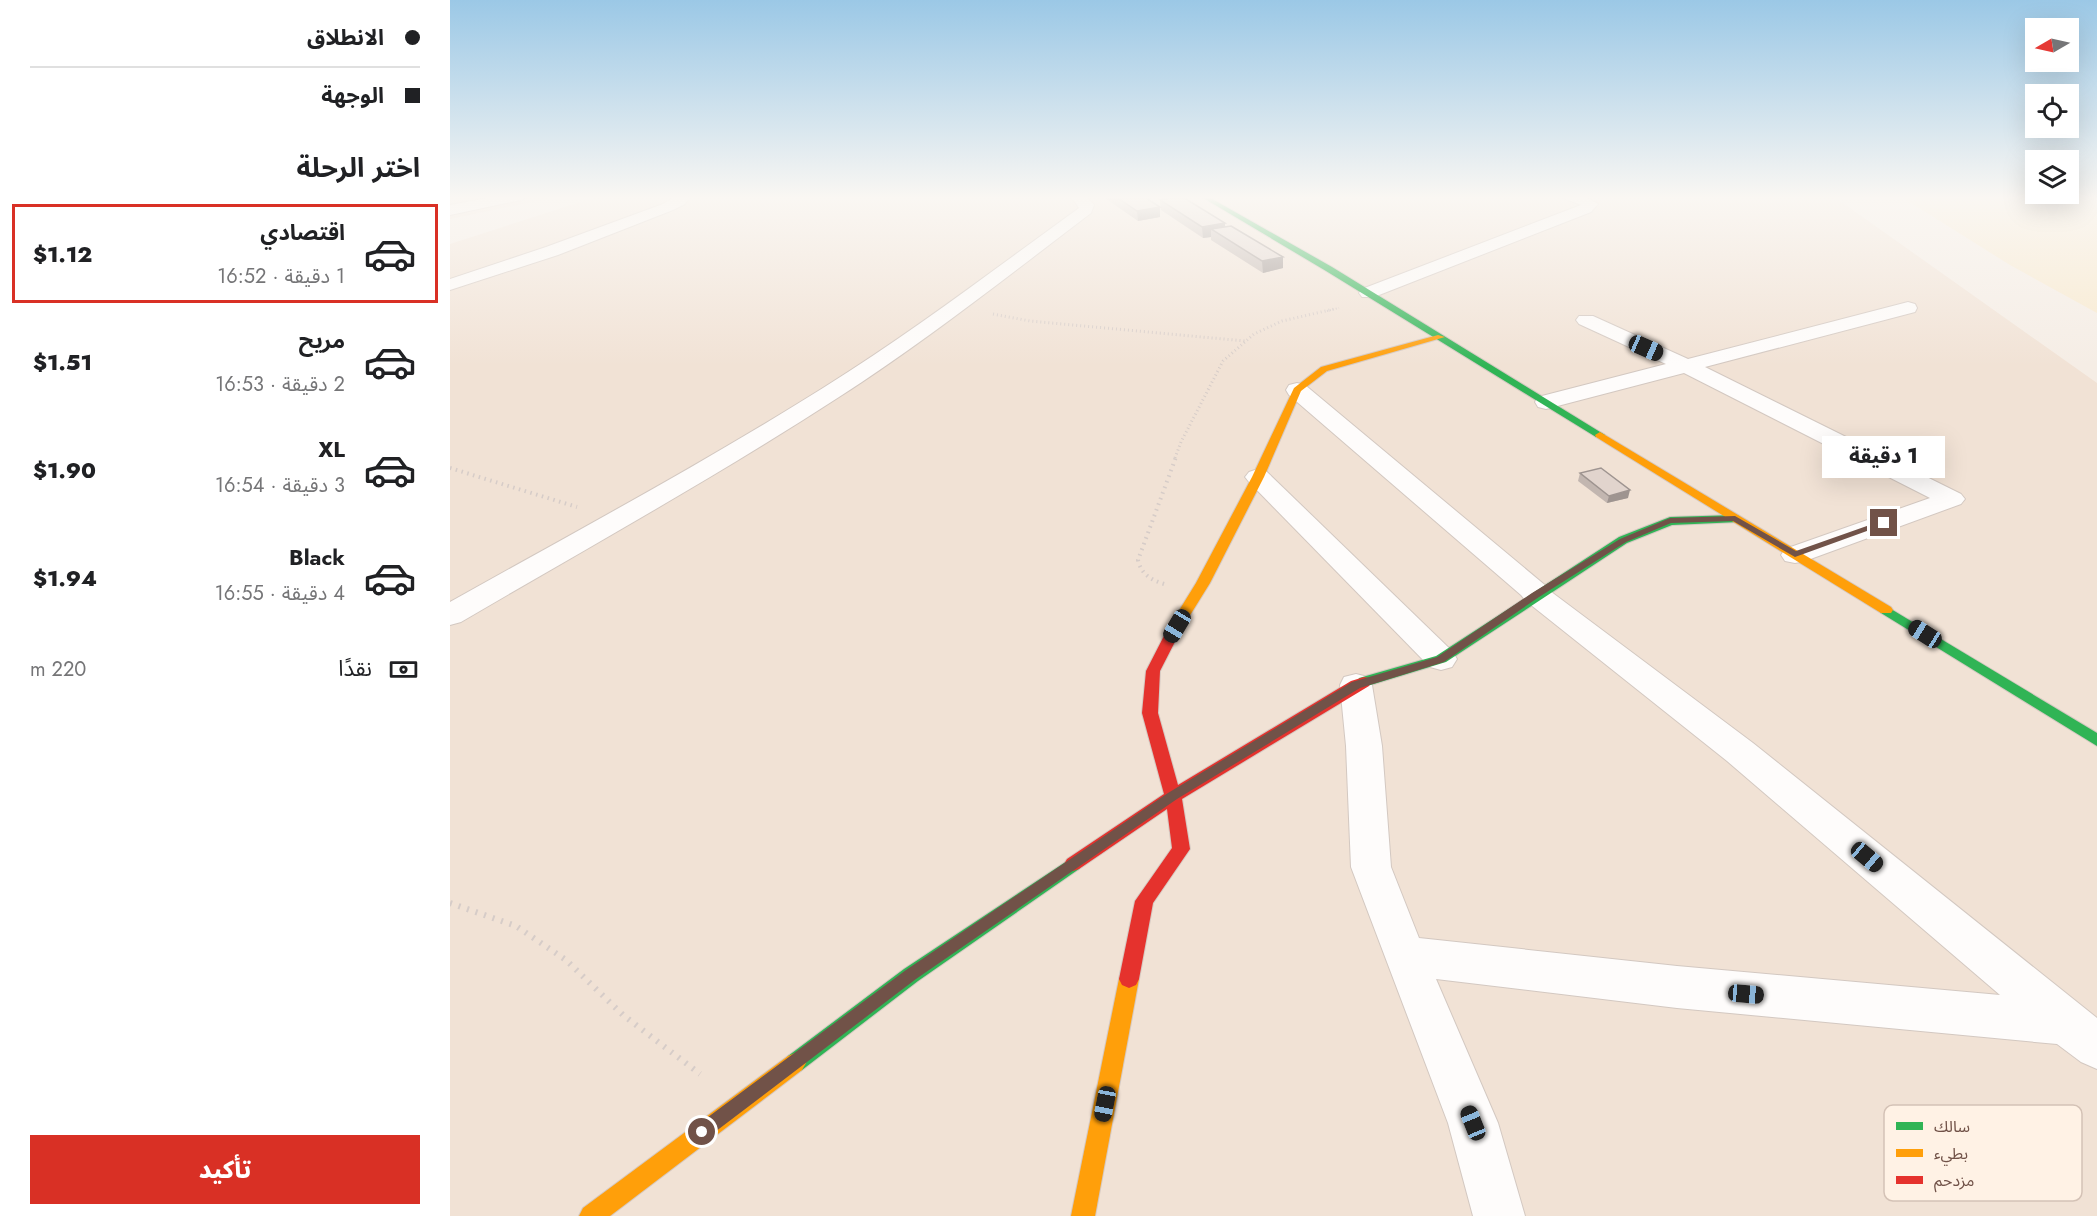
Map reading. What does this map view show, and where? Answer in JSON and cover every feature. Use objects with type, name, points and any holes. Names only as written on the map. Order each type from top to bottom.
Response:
[{"type":"street","points":[[450,285],[547,253]]},
{"type":"street","points":[[450,615],[832,392],[954,308],[1028,253]]},
{"type":"street","points":[[1299,253],[1441,337],[2097,740]]},
{"type":"street","points":[[1373,296],[1479,253]]},
{"type":"street","points":[[1546,402],[1908,308]]},
{"type":"street","points":[[1586,320],[1687,366],[1952,499],[1795,555]]},
{"type":"street","points":[[1083,1216],[1144,901],[1180,849],[1173,796],[1150,712],[1153,672],[1167,642],[1196,595],[1258,477],[1297,390],[1324,369],[1441,337]]},
{"type":"street","points":[[1297,390],[1536,592],[1536,595],[1740,752],[2081,1034]]},
{"type":"street","points":[[1258,477],[1441,659]]},
{"type":"street","points":[[591,1216],[911,975],[1173,796],[1356,685],[1441,659],[1623,540],[1670,521],[1735,519]]},
{"type":"street","points":[[1356,685],[1364,746],[1371,867],[1473,1123],[1498,1216]]},
{"type":"street","points":[[1405,956],[2081,1034]]},
{"type":"path","points":[[1196,595],[1152,579],[1140,569],[1138,560],[1181,442],[1223,361],[1254,334],[1282,321],[1373,296]]},
{"type":"path","points":[[954,308],[1030,321],[1246,341]]},
{"type":"path","points":[[450,468],[618,519]]},
{"type":"path","points":[[450,903],[516,926],[566,960],[623,1015],[739,1104]]},
{"type":"shaded area","points":[[450,253],[1913,253],[2097,383],[2097,1216],[450,1216]]},
{"type":"sand","points":[[1990,253],[2097,253],[2097,313],[2010,265]]},
{"type":"building","points":[[1249,253],[1276,253],[1283,257],[1262,261]]},
{"type":"building","points":[[1601,468],[1630,490],[1609,496],[1580,473]]},
{"type":"traffic: fast","points":[[1301,253],[1600,435]]},
{"type":"traffic: fast","points":[[1364,682],[1441,659],[1623,540],[1670,521],[1735,519]]},
{"type":"traffic: fast","points":[[1886,610],[2097,740]]},
{"type":"traffic: fast","points":[[795,1063],[911,975],[1073,864]]},
{"type":"traffic: slow","points":[[1174,630],[1203,583],[1258,477],[1297,390],[1324,369],[1441,337]]},
{"type":"traffic: slow","points":[[1600,435],[1886,610]]},
{"type":"traffic: slow","points":[[1083,1216],[1129,979]]},
{"type":"traffic: slow","points":[[591,1216],[795,1063]]},
{"type":"traffic: jam","points":[[1073,864],[1173,796],[1150,713],[1153,671],[1174,630]]},
{"type":"traffic: jam","points":[[1129,979],[1144,901],[1181,849],[1173,796],[1364,682]]},
{"type":"route","points":[[702,1132],[911,975],[1173,796],[1356,685],[1441,659],[1623,540],[1670,521],[1735,519],[1795,555],[1884,523]]}]
